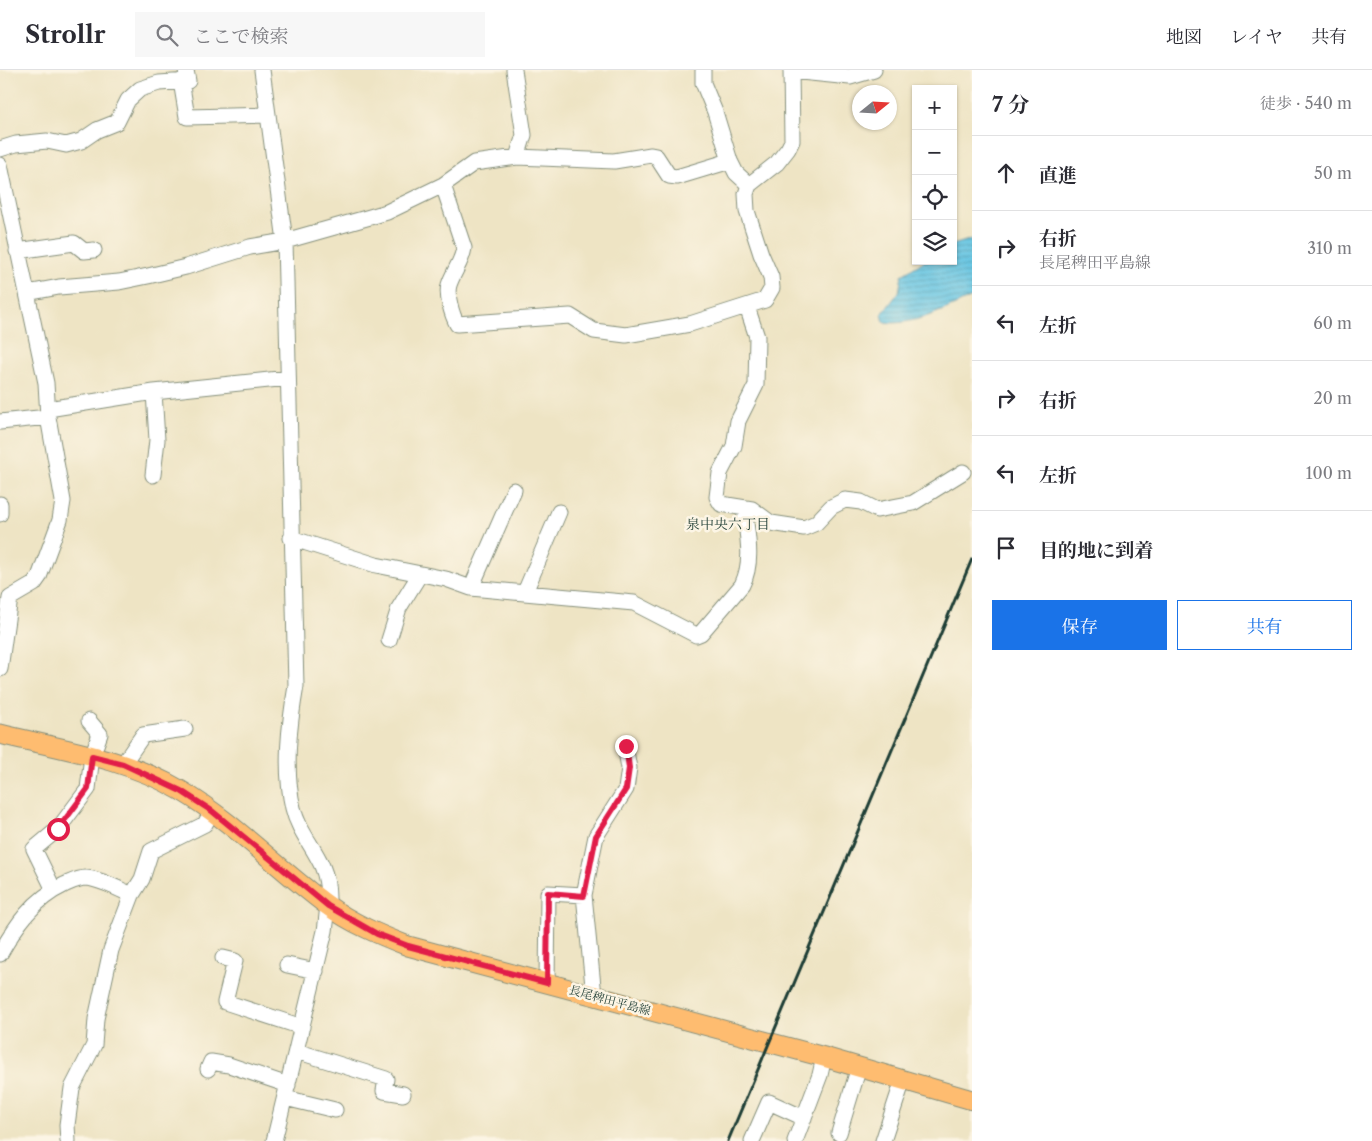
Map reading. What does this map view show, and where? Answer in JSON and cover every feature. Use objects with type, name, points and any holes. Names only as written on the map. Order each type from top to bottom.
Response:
[{"type":"main road","name":"長尾稗田平島線","points":[[0,734],[123,764],[167,783],[212,811],[328,906],[377,934],[408,946],[824,1057],[972,1100]]},
{"type":"street","points":[[264,70],[268,115],[285,241],[296,686],[289,726],[290,785],[293,810],[303,835],[322,866],[327,884],[328,906],[325,931],[316,971],[274,1141]]},
{"type":"street","points":[[514,70],[524,135],[517,157]]},
{"type":"street","points":[[703,70],[703,83],[715,112],[730,161],[736,173],[749,185]]},
{"type":"street","points":[[443,185],[464,248],[448,288],[452,314],[457,324],[570,316],[594,331],[626,335],[690,324],[765,300],[772,288],[771,277],[761,254],[747,211],[746,194],[749,185],[777,163],[788,150],[792,141],[791,71],[850,77],[874,70]]},
{"type":"street","points":[[0,149],[16,144],[47,142],[66,145],[81,141],[97,130],[117,122],[128,100],[140,89],[184,76],[186,117],[268,115]]},
{"type":"street","points":[[27,294],[58,287],[118,282],[148,276],[186,267],[250,247],[285,241],[387,212],[443,185],[474,164],[517,157],[614,161],[651,155],[656,156],[669,176],[677,177],[730,161]]},
{"type":"street","points":[[0,164],[46,383],[48,414],[63,501],[60,520],[39,577],[34,584],[5,596],[0,669]]},
{"type":"street","points":[[17,252],[74,242],[84,251],[94,250]]},
{"type":"street","points":[[747,307],[757,337],[756,385],[738,420],[734,446],[720,473],[717,497],[721,504],[759,512],[771,523],[804,528],[816,523],[831,507],[846,500],[860,502],[877,510],[912,503],[963,472]]},
{"type":"street","points":[[0,422],[154,392],[288,378]]},
{"type":"street","points":[[153,475],[157,440],[154,392]]},
{"type":"street","points":[[471,588],[514,490]]},
{"type":"street","points":[[0,504],[0,514]]},
{"type":"street","points":[[291,538],[376,565],[446,579],[471,588],[634,603],[696,635],[701,633],[742,585],[746,577],[750,558],[744,508]]},
{"type":"street","points":[[526,592],[559,512]]},
{"type":"street","points":[[389,640],[399,608],[420,574]]},
{"type":"street","points":[[54,890],[34,849],[58,829],[88,789],[92,756],[100,734],[89,721]]},
{"type":"street","points":[[123,764],[143,735],[185,729]]},
{"type":"street","points":[[594,996],[584,896],[596,836],[626,789],[629,768],[626,746]]},
{"type":"street","points":[[68,1141],[67,1125],[72,1088],[94,1045],[96,1019],[112,950],[132,895],[142,879],[151,851],[205,824],[212,811]]},
{"type":"street","points":[[0,954],[31,908],[54,890],[83,878],[92,879],[132,895]]},
{"type":"street","points":[[547,983],[548,893],[584,896]]},
{"type":"street","points":[[234,961],[225,1002],[302,1026]]},
{"type":"street","points":[[287,965],[316,971]]},
{"type":"street","points":[[296,1051],[387,1074],[384,1091],[403,1094]]},
{"type":"street","points":[[795,1141],[824,1057]]},
{"type":"street","points":[[208,1069],[211,1062],[229,1065],[335,1110]]},
{"type":"street","points":[[839,1134],[858,1067]]},
{"type":"street","points":[[883,1141],[903,1080]]},
{"type":"street","points":[[752,1141],[769,1102],[804,1118]]},
{"type":"water","points":[[972,239],[972,297],[917,319],[894,323],[884,322],[882,314],[899,292],[902,275],[918,265],[957,265],[957,244]]},
{"type":"railway","points":[[728,1141],[972,559]]},
{"type":"district","name":"泉中央六丁目","points":[[728,524]]},
{"type":"route","points":[[58,829],[88,789],[87,784],[92,756],[123,764],[160,779],[212,811],[328,906],[377,934],[408,946],[547,983],[548,893],[584,896],[596,836],[608,820],[626,789],[629,768],[626,746]]}]
